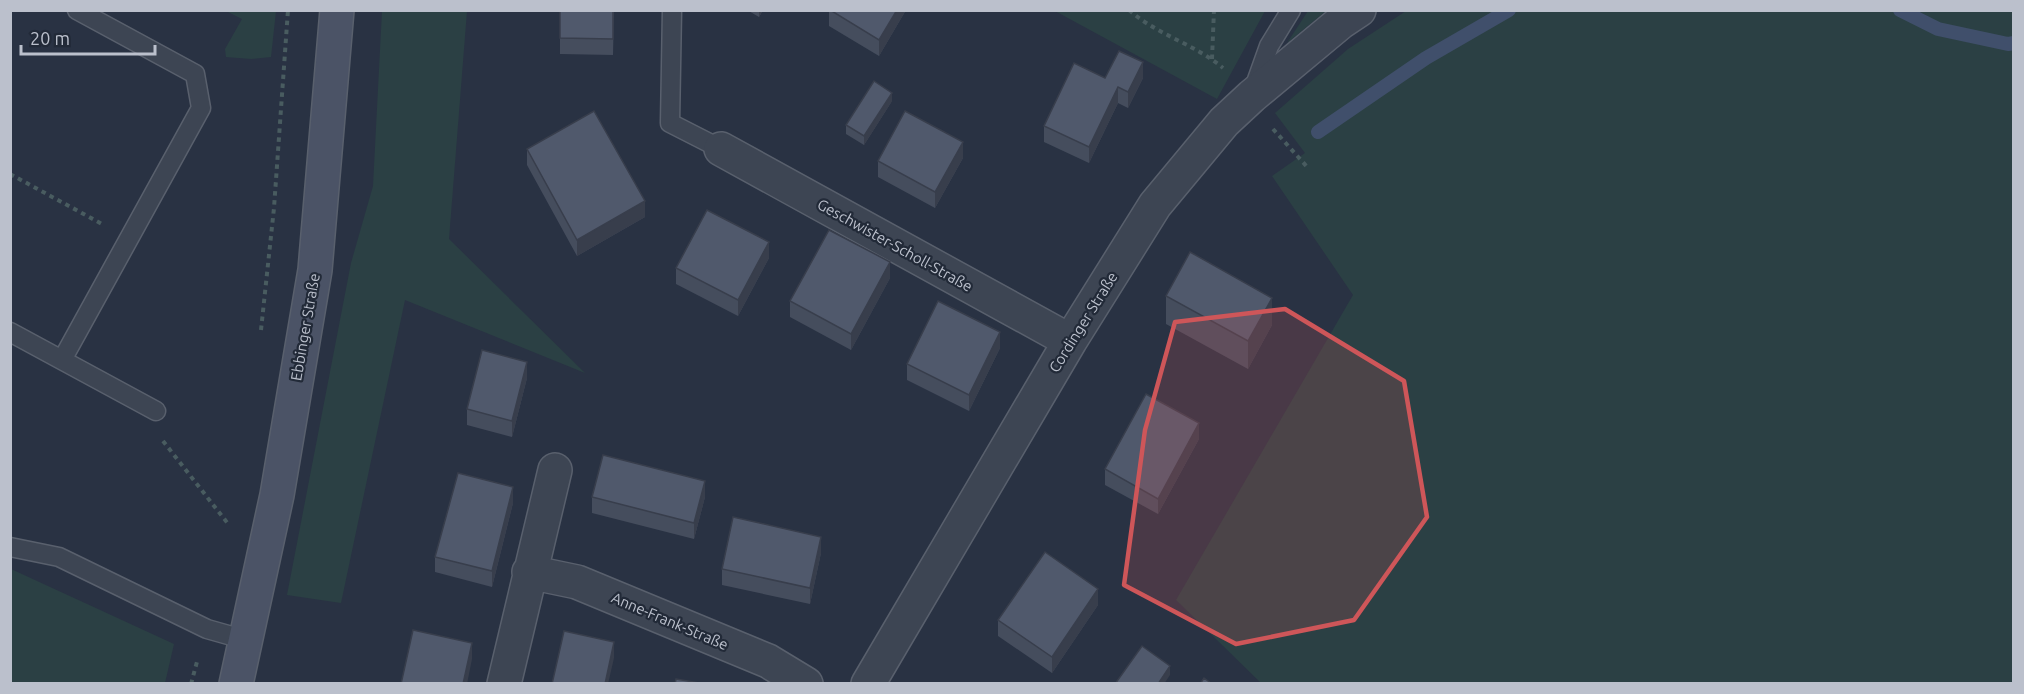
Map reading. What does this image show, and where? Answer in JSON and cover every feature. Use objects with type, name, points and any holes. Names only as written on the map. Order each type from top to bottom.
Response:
[{"type":"main road","name":"Ebbinger Straße","points":[[236,684],[277,495],[315,270],[338,10]]},
{"type":"street","name":"Cordinger Straße","points":[[868,684],[1070,341],[1155,205],[1224,122],[1341,22],[1359,10]]},
{"type":"street","name":"Geschwister-Scholl-Straße","points":[[721,149],[1070,341]]},
{"type":"street","points":[[504,684],[555,470]]},
{"type":"street","name":"Anne-Frank-Straße","points":[[530,572],[577,582],[768,661],[806,684]]},
{"type":"lane","points":[[62,360],[201,108],[195,74],[77,10]]},
{"type":"lane","points":[[672,10],[670,123],[721,149]]},
{"type":"lane","points":[[1252,96],[1269,46],[1291,10]]},
{"type":"lane","points":[[10,332],[156,411]]},
{"type":"lane","points":[[10,547],[59,557],[207,629],[246,640]]},
{"type":"path","points":[[261,336],[275,196],[288,10]]},
{"type":"path","points":[[1129,10],[1142,22],[1212,59],[1252,96],[1274,130],[1310,169]]},
{"type":"path","points":[[1212,59],[1214,10]]},
{"type":"path","points":[[10,174],[129,239]]},
{"type":"path","points":[[156,411],[156,432],[231,528],[233,518]]},
{"type":"path","points":[[191,684],[198,657]]},
{"type":"highlighted area","points":[[1285,309],[1404,381],[1427,517],[1354,620],[1236,644],[1124,585],[1145,430],[1175,322]]},
{"type":"green space","points":[[226,11],[276,11],[271,57],[251,59],[226,57],[225,49],[242,19]]},
{"type":"green space","points":[[382,11],[467,11],[449,239],[585,373],[405,300],[341,603],[287,595],[351,263],[373,186]]},
{"type":"green space","points":[[1055,11],[1265,11],[1217,99]]},
{"type":"green space","points":[[1308,11],[1326,11],[1287,43]]},
{"type":"green space","points":[[1406,11],[2013,11],[2013,683],[1261,683],[1176,600],[1353,295],[1272,176],[1305,153],[1275,113],[1348,49]]},
{"type":"green space","points":[[11,569],[174,644],[165,683],[11,683]]},
{"type":"building","points":[[560,10],[613,10],[613,39],[560,38]]},
{"type":"building","points":[[830,10],[897,10],[879,40]]},
{"type":"building","points":[[1119,51],[1143,62],[1128,92],[1118,87],[1089,147],[1044,126],[1074,63],[1105,78]]},
{"type":"building","points":[[874,81],[892,93],[864,136],[846,125]]},
{"type":"building","points":[[594,111],[645,201],[577,240],[527,149]]},
{"type":"building","points":[[905,111],[963,142],[935,192],[878,161]]},
{"type":"building","points":[[707,210],[769,242],[738,300],[676,268]]},
{"type":"building","points":[[829,230],[890,262],[851,334],[790,301]]},
{"type":"building","points":[[1190,252],[1272,298],[1248,341],[1166,296]]},
{"type":"building","points":[[938,301],[1000,332],[969,395],[907,364]]},
{"type":"building","points":[[482,350],[527,362],[512,421],[467,409]]},
{"type":"building","points":[[1146,394],[1199,423],[1158,499],[1105,469]]},
{"type":"building","points":[[603,455],[705,481],[694,523],[592,497]]},
{"type":"building","points":[[458,473],[513,487],[492,571],[435,557]]},
{"type":"building","points":[[733,517],[821,537],[810,588],[722,569]]},
{"type":"building","points":[[1045,552],[1098,589],[1052,657],[998,620]]},
{"type":"building","points":[[413,630],[472,643],[463,684],[401,684]]},
{"type":"building","points":[[564,631],[614,642],[605,684],[552,684]]},
{"type":"building","points":[[1142,646],[1170,666],[1158,684],[1115,684]]},
{"type":"building","points":[[1204,678],[1212,684],[1200,684]]},
{"type":"building","points":[[676,679],[705,684],[675,684]]},
{"type":"waterway","points":[[1318,132],[1426,58],[1509,10]]},
{"type":"waterway","points":[[1900,10],[1938,29],[2008,44],[2014,43]]}]
